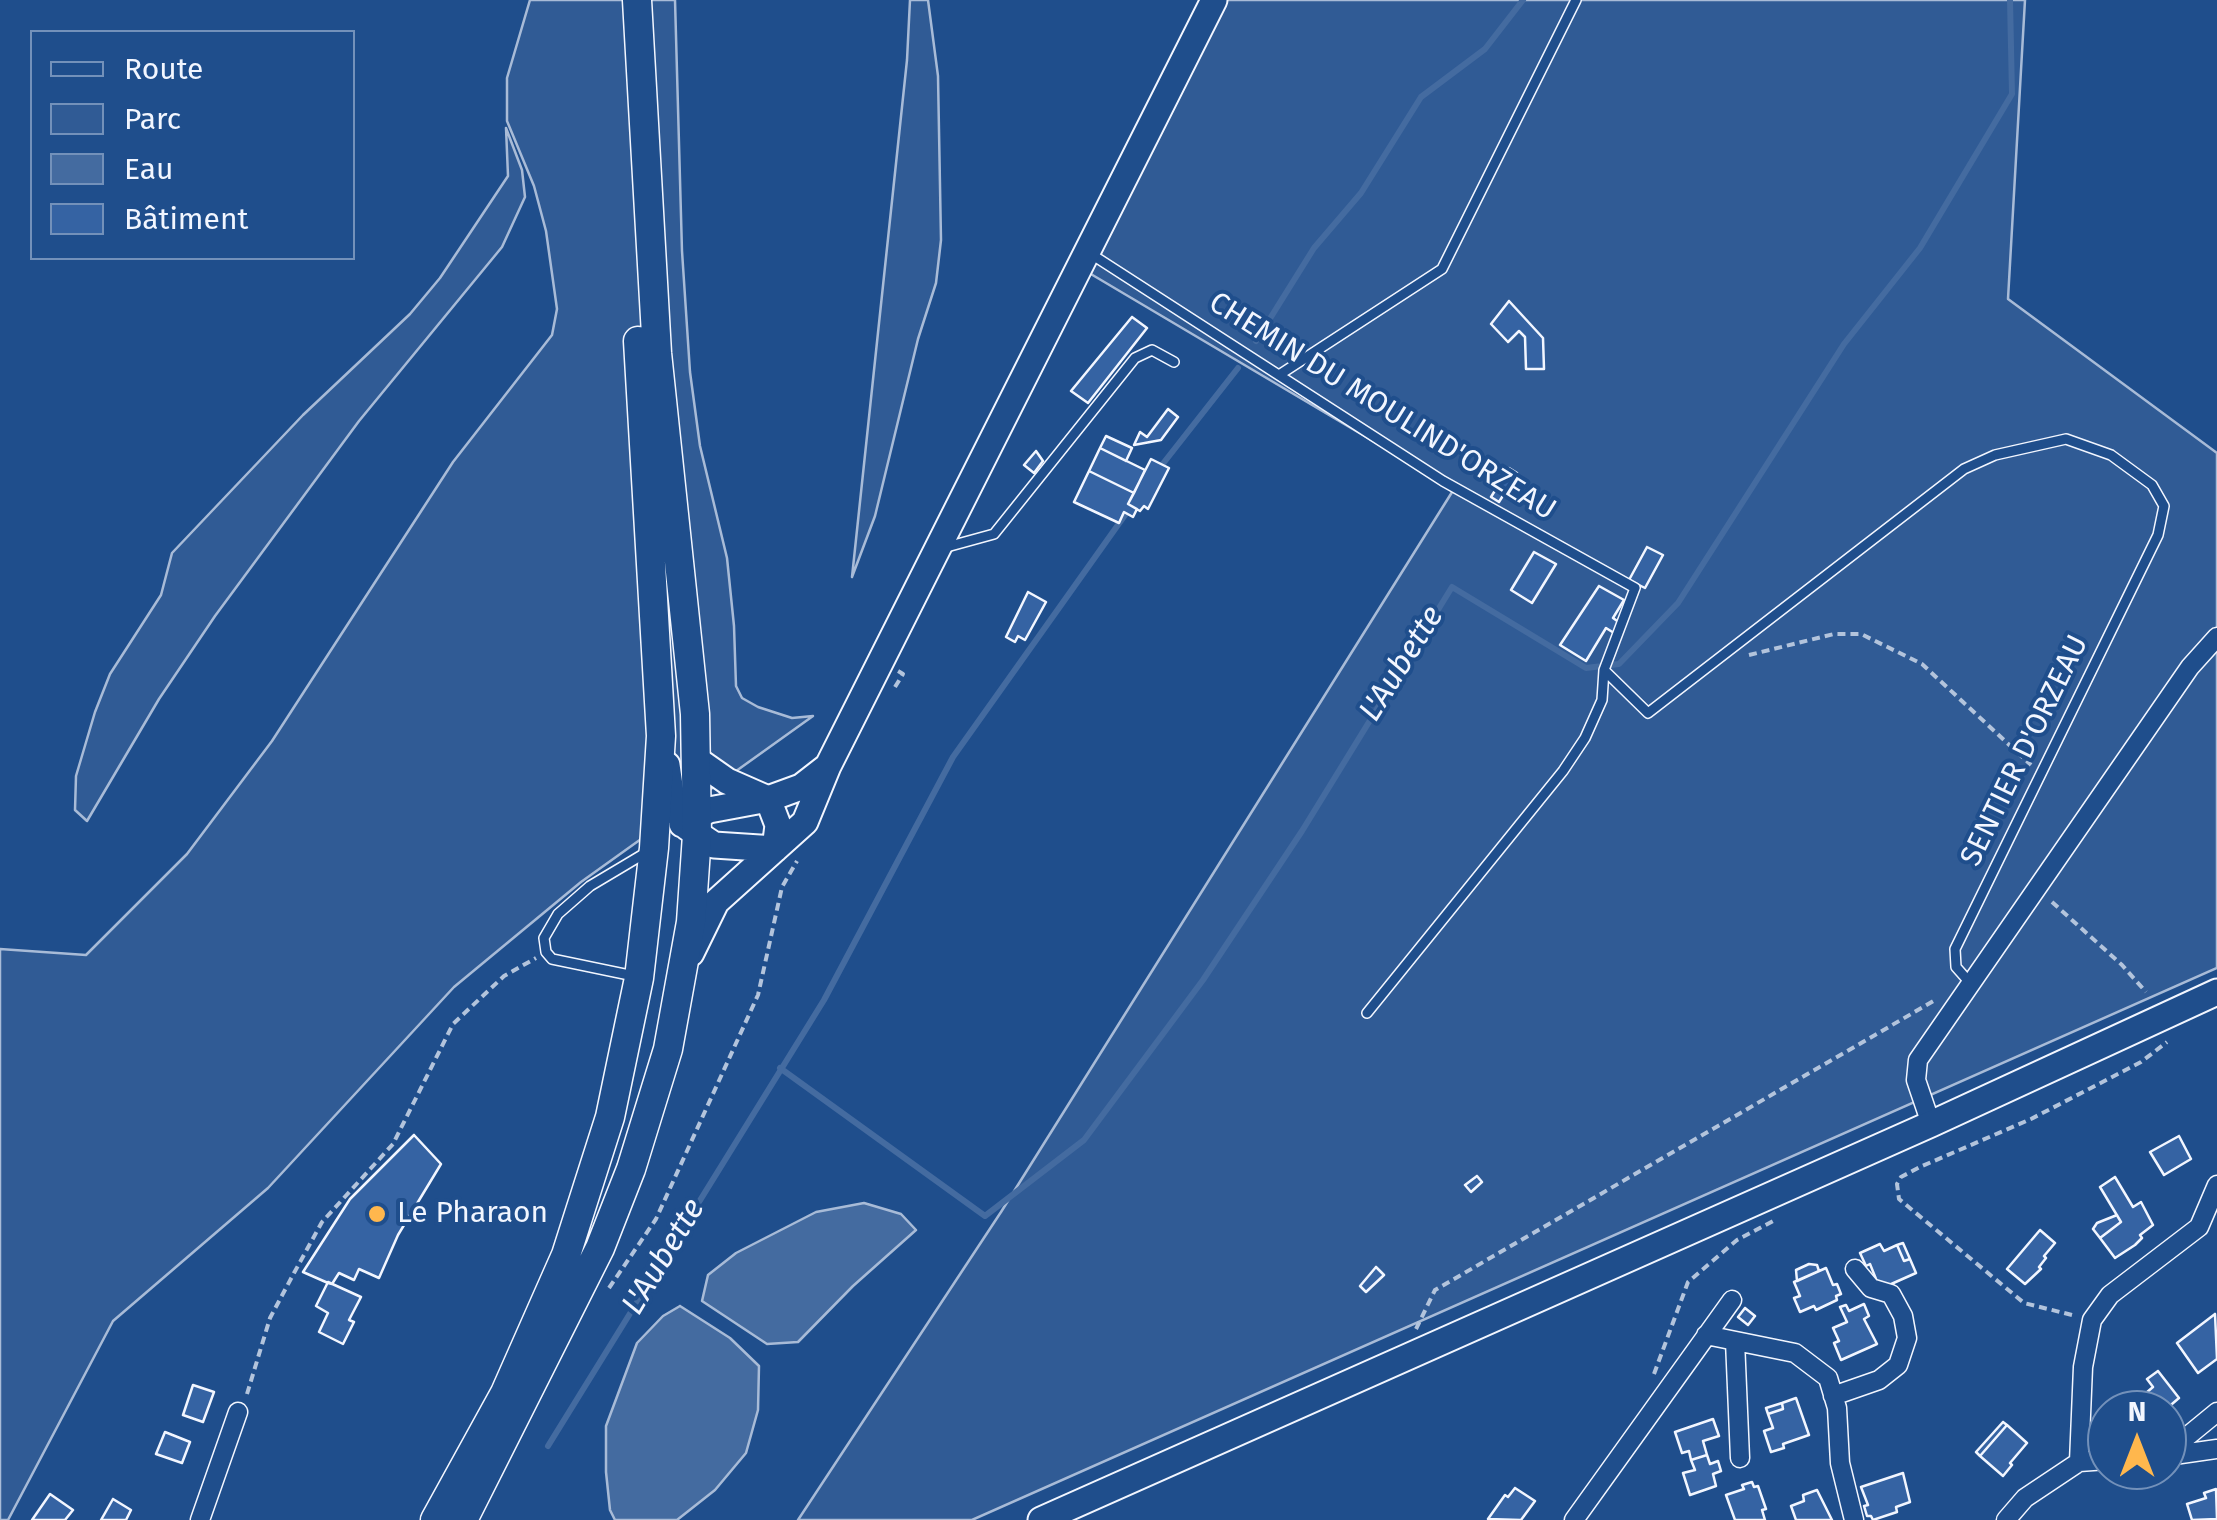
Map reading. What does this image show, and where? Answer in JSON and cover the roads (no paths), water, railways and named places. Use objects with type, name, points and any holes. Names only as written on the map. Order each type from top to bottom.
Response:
[{"type":"main road","points":[[463,1520],[475,1473],[566,1255],[610,1118],[639,978],[654,848],[661,736],[620,0]]},
{"type":"main road","points":[[435,1520],[451,1493],[497,1454],[600,1248],[631,1169],[668,1049],[692,922],[695,714],[657,353],[637,0]]},
{"type":"street","points":[[685,967],[712,908],[787,852],[805,822],[828,766],[1214,0]]},
{"type":"street","points":[[1931,1124],[1916,1080],[1918,1060],[2190,667],[2217,637]]},
{"type":"street","points":[[661,736],[667,746],[672,806],[714,844],[787,852]]},
{"type":"street","points":[[696,760],[727,781],[768,799],[787,852]]},
{"type":"street","points":[[654,848],[729,804],[768,799],[801,787],[828,766]]},
{"type":"street","points":[[1041,1520],[1931,1124],[2217,992]]},
{"type":"street","points":[[2079,1462],[2084,1366],[2092,1320],[2110,1294],[2200,1227],[2217,1185]]},
{"type":"street","points":[[1833,1396],[1880,1380],[1898,1365],[1907,1338],[1903,1316],[1891,1294],[1871,1288],[1855,1269]]},
{"type":"street","points":[[1574,1520],[1732,1300]]},
{"type":"street","points":[[1706,1335],[1795,1352],[1828,1378],[1837,1408],[1840,1462],[1854,1520]]},
{"type":"street","points":[[1735,1341],[1740,1458]]},
{"type":"street","points":[[200,1520],[238,1412]]},
{"type":"street","points":[[2187,1437],[2217,1412]]},
{"type":"street","points":[[2187,1452],[2217,1449]]},
{"type":"street","points":[[2006,1520],[2026,1498],[2079,1462],[2087,1461]]},
{"type":"lane","points":[[1278,375],[1442,269],[1576,0]]},
{"type":"lane","name":"CHEMIN DU MOULIND'ORZEAU","points":[[1087,252],[1443,481],[1635,588],[1605,668]]},
{"type":"lane","points":[[936,550],[994,534],[1135,358],[1152,350],[1174,362]]},
{"type":"lane","name":"SENTIER D'ORZEAU","points":[[1605,668],[1648,713],[1964,469],[1995,454],[2066,439],[2111,455],[2152,485],[2164,506],[2158,535],[1955,949],[1956,967],[1971,984]]},
{"type":"lane","points":[[1367,1013],[1563,771],[1585,738],[1602,700],[1605,668]]},
{"type":"lane","points":[[639,978],[552,959],[546,952],[544,938],[558,914],[590,886],[654,848]]},
{"type":"water","points":[[864,1203],[901,1214],[916,1230],[798,1342],[767,1344],[702,1301],[708,1275],[736,1253],[816,1212]]},
{"type":"water","points":[[680,1306],[730,1338],[759,1366],[758,1410],[746,1453],[715,1490],[677,1520],[615,1520],[610,1510],[606,1472],[606,1426],[637,1343],[663,1316]]},
{"type":"waterway","name":"L'Aubette","points":[[1256,341],[1314,248],[1361,193],[1421,97],[1485,49],[1523,0]]},
{"type":"waterway","name":"L'Aubette","points":[[780,1068],[985,1216],[1084,1140],[1203,980],[1302,831],[1452,587],[1586,668],[1619,664],[1678,603],[1844,344],[1920,248],[2012,94],[2010,0]]},
{"type":"waterway","name":"L'Aubette","points":[[1158,470],[1238,368]]},
{"type":"waterway","name":"L'Aubette","points":[[548,1446],[824,1000],[953,757],[1130,508]]},
{"type":"place","name":"Le Pharaon","points":[[377,1214]]}]
